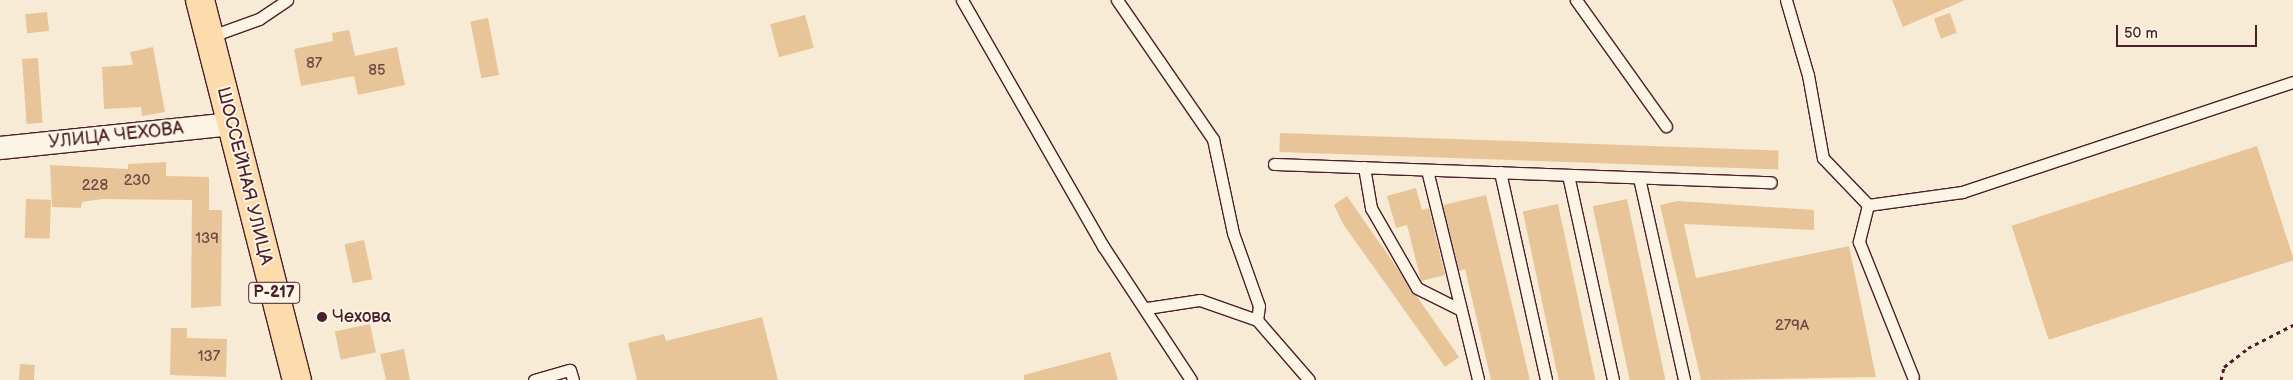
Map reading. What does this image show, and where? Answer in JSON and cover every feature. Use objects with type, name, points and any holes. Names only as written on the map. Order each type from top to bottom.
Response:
[{"type":"highway","name":"ШОССЕЙНАЯ УЛИЦА","points":[[200,0],[297,380]]},
{"type":"street","name":"УЛИЦА ЧЕХОВА","points":[[0,148],[231,124]]},
{"type":"lane","points":[[209,37],[259,19],[287,0]]},
{"type":"lane","points":[[962,0],[1102,246],[1147,308],[1191,380]]},
{"type":"lane","points":[[1117,0],[1213,139],[1233,233],[1259,306],[1257,320]]},
{"type":"lane","points":[[1576,0],[1666,126]]},
{"type":"lane","points":[[1786,0],[1808,75],[1824,158],[1868,205]]},
{"type":"lane","points":[[1868,205],[1962,192],[2293,82]]},
{"type":"lane","points":[[1274,164],[1771,182]]},
{"type":"lane","points":[[1364,167],[1371,208],[1417,288],[1462,310]]},
{"type":"lane","points":[[1427,170],[1478,380]]},
{"type":"lane","points":[[1500,172],[1546,380]]},
{"type":"lane","points":[[1568,175],[1613,380]]},
{"type":"lane","points":[[1639,178],[1684,380]]},
{"type":"lane","points":[[1868,205],[1859,242],[1913,378],[1900,380]]},
{"type":"lane","points":[[1147,308],[1200,300],[1257,320],[1309,380]]},
{"type":"lane","points":[[534,380],[570,370],[573,380]]},
{"type":"path","points":[[2221,380],[2224,367],[2248,348],[2293,325]]},
{"type":"building","points":[[1892,0],[1965,0],[1903,27]]},
{"type":"building","points":[[47,12],[49,31],[27,33],[25,14]]},
{"type":"building","points":[[1950,13],[1957,33],[1941,38],[1934,19]]},
{"type":"building","points":[[805,15],[814,48],[779,57],[770,24]]},
{"type":"building","points":[[488,18],[499,75],[481,78],[470,21]]},
{"type":"building","points":[[349,30],[355,56],[397,47],[405,85],[358,95],[354,76],[301,86],[294,49],[333,41],[332,33]]},
{"type":"building","points":[[153,47],[165,112],[142,116],[141,107],[104,109],[102,67],[133,65],[130,52]]},
{"type":"building","points":[[38,58],[43,123],[27,124],[22,59]]},
{"type":"building","points":[[1280,133],[1779,150],[1778,169],[1279,152]]},
{"type":"building","points":[[2257,146],[2293,260],[2049,340],[2012,226]]},
{"type":"building","points":[[166,162],[166,176],[209,177],[209,210],[222,210],[221,306],[191,308],[192,200],[102,199],[82,202],[81,208],[52,207],[50,165],[128,169],[128,164]]},
{"type":"building","points":[[1416,188],[1422,210],[1429,208],[1445,275],[1421,281],[1407,225],[1396,228],[1387,196]]},
{"type":"building","points":[[1486,195],[1530,380],[1491,380],[1465,269],[1459,271],[1443,205]]},
{"type":"building","points":[[1347,196],[1459,357],[1445,367],[1343,224],[1334,205]]},
{"type":"building","points":[[26,199],[51,200],[50,239],[25,238]]},
{"type":"building","points":[[1627,199],[1665,380],[1630,380],[1593,206]]},
{"type":"building","points":[[1678,201],[1814,210],[1814,230],[1684,224],[1696,278],[1849,246],[1876,377],[1701,380],[1660,205]]},
{"type":"building","points":[[1558,204],[1595,380],[1559,380],[1523,211]]},
{"type":"building","points":[[364,240],[372,279],[353,283],[344,244]]},
{"type":"building","points":[[762,317],[778,380],[637,380],[628,343],[664,334],[666,341]]},
{"type":"building","points":[[370,324],[376,352],[341,360],[335,331]]},
{"type":"building","points":[[171,328],[187,328],[187,338],[227,339],[226,377],[170,375]]},
{"type":"building","points":[[404,349],[410,380],[386,380],[380,354]]},
{"type":"building","points":[[1110,352],[1118,380],[1024,380],[1024,375]]},
{"type":"building","points":[[20,364],[35,365],[34,380],[19,380]]},
{"type":"place","name":"Чехова","points":[[322,317]]}]
